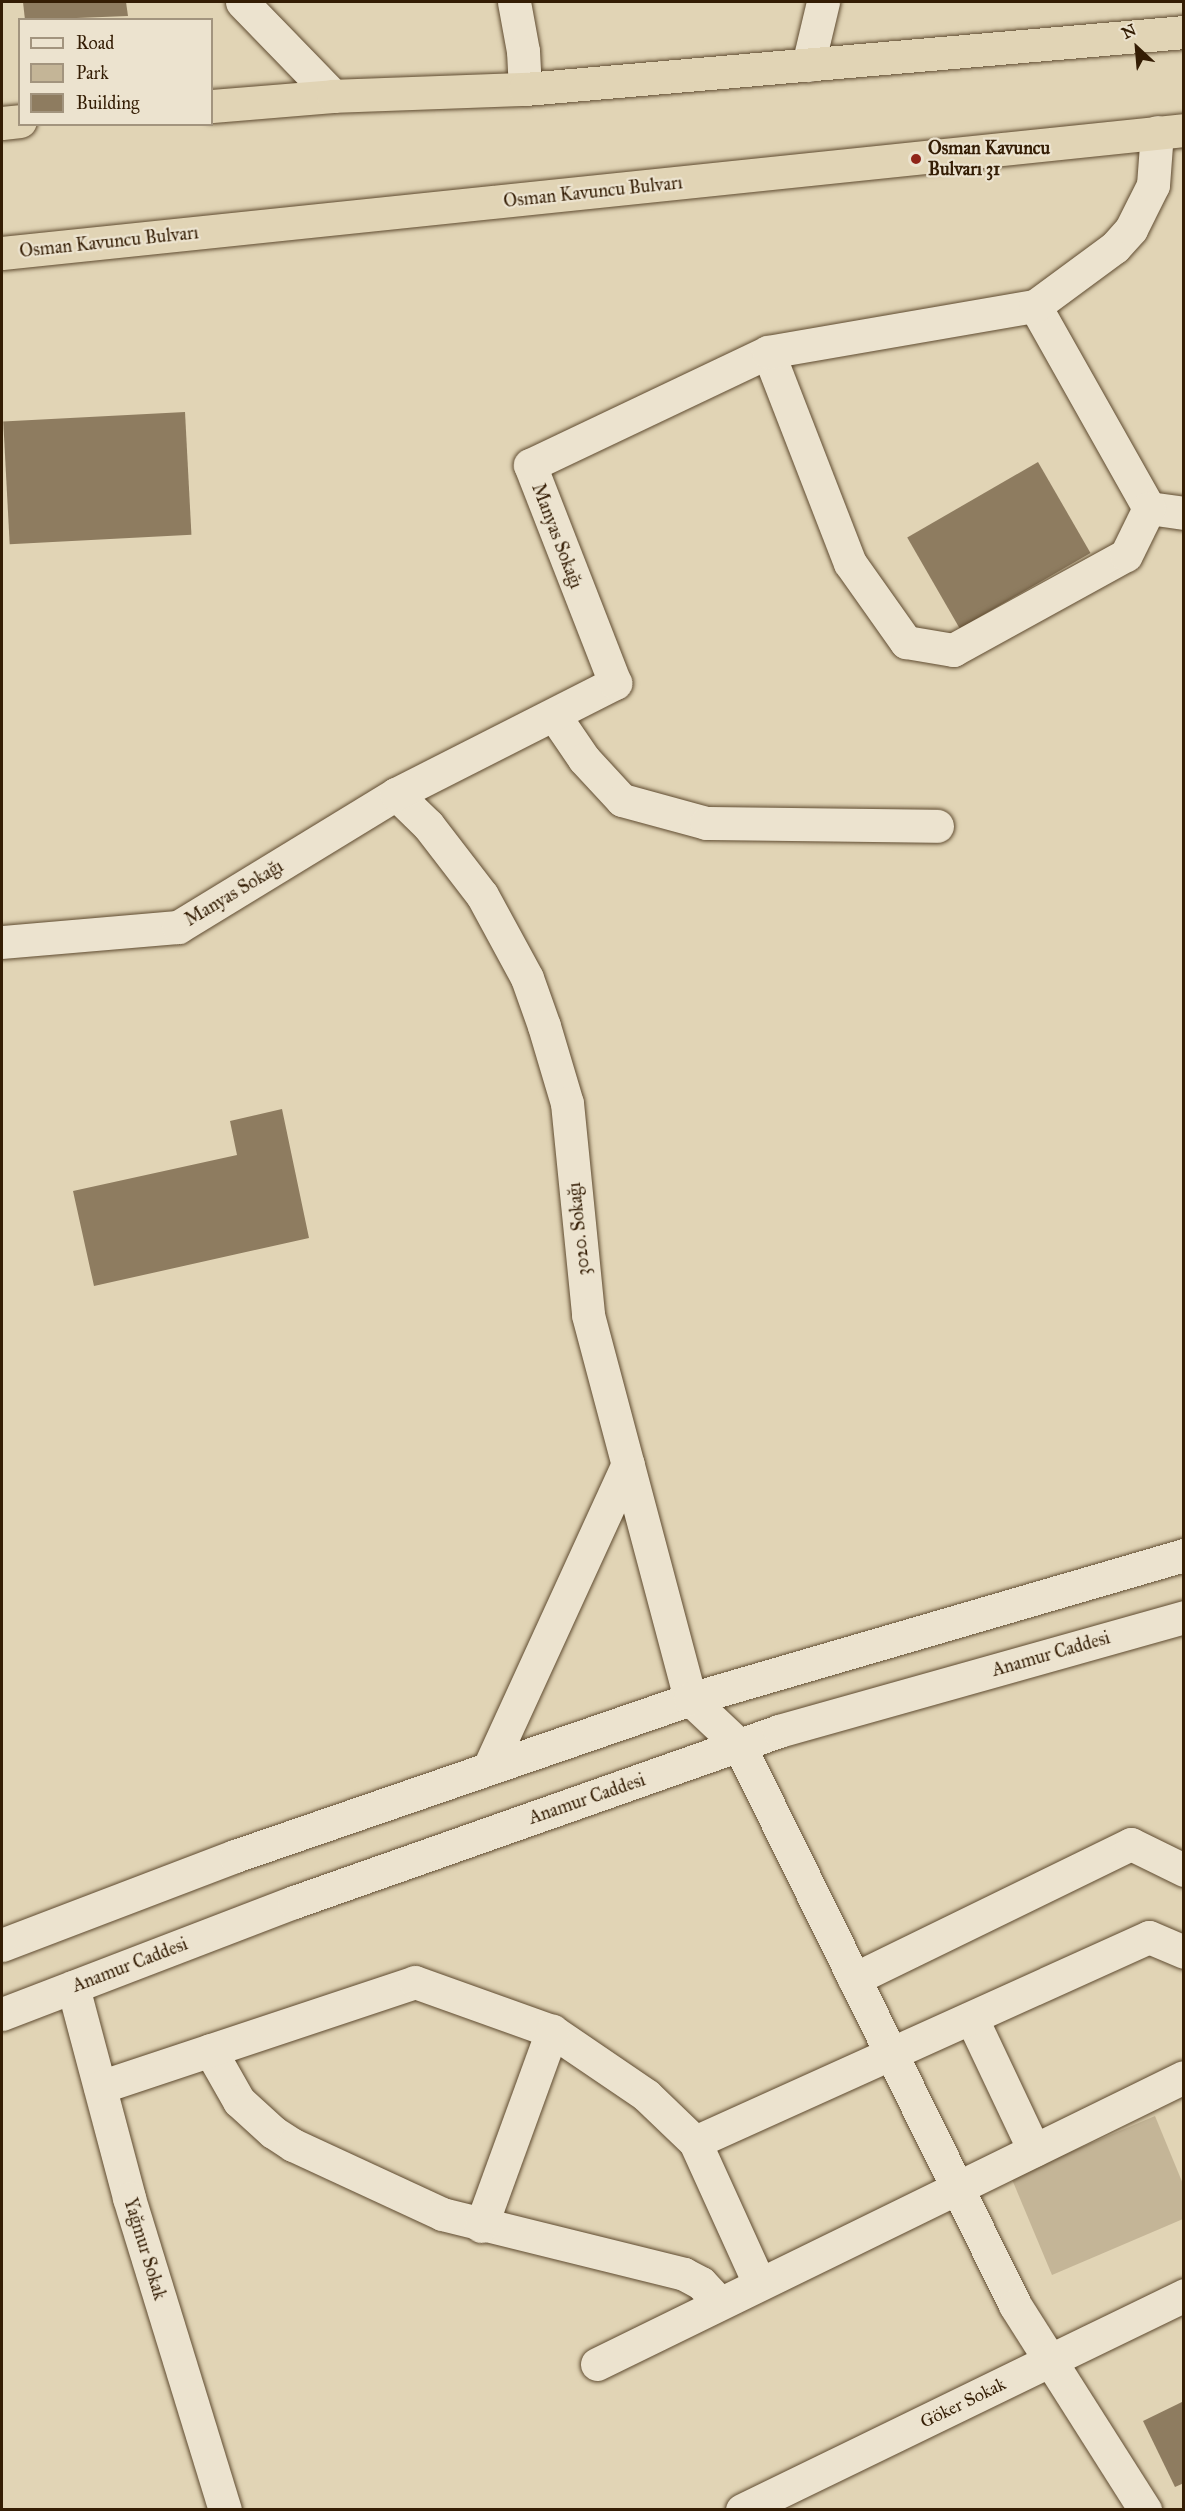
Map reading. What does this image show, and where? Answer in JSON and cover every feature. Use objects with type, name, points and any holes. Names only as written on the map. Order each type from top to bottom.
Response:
[{"type":"highway","points":[[213,106],[333,96],[525,88],[1184,32]]},
{"type":"highway","points":[[2,123],[18,121]]},
{"type":"highway","name":"Osman Kavuncu Bulvarı","points":[[2,253],[1170,131]]},
{"type":"street","points":[[242,2],[333,96]]},
{"type":"street","points":[[514,2],[523,51],[525,88]]},
{"type":"street","points":[[808,65],[823,2]]},
{"type":"street","name":"Manyas Sokağı","points":[[2,942],[178,927],[396,794],[615,683],[530,465],[768,352],[1035,306],[1115,247],[1131,230],[1153,184],[1170,131]]},
{"type":"street","points":[[1035,306],[1149,508]]},
{"type":"street","points":[[768,352],[850,563],[906,642],[953,650],[1105,567],[1126,555],[1149,508]]},
{"type":"street","points":[[1149,508],[1184,513]]},
{"type":"street","points":[[554,715],[584,759],[622,800],[706,823],[937,826]]},
{"type":"street","name":"3020. Sokağı","points":[[396,794],[428,825],[482,895],[522,969],[544,1026],[567,1102],[588,1315],[690,1699]]},
{"type":"street","points":[[490,1765],[628,1464]]},
{"type":"street","points":[[2,1945],[235,1856],[490,1765],[690,1699],[1184,1555]]},
{"type":"street","name":"Anamur Caddesi","points":[[2,2014],[294,1902],[739,1745],[1184,1617]]},
{"type":"street","points":[[690,1699],[739,1745],[1015,2305],[1048,2362],[1145,2510]]},
{"type":"street","points":[[854,1978],[1131,1844],[1184,1870]]},
{"type":"street","points":[[695,2142],[892,2056],[1149,1937],[1184,1952]]},
{"type":"street","points":[[100,2087],[415,1982],[552,2031],[646,2095],[695,2142],[759,2283]]},
{"type":"street","name":"Yağmur Sokak","points":[[73,1987],[100,2087],[225,2510]]},
{"type":"street","points":[[972,2019],[1034,2150]]},
{"type":"street","points":[[481,2226],[552,2031]]},
{"type":"street","points":[[210,2050],[239,2101],[273,2132],[442,2214],[481,2226],[684,2274],[700,2283],[719,2302]]},
{"type":"street","points":[[597,2364],[719,2302],[1184,2077]]},
{"type":"street","name":"Göker Sokak","points":[[742,2510],[1184,2295]]},
{"type":"green space","points":[[1155,2116],[1183,2184],[1183,2219],[1052,2275],[1011,2177]]},
{"type":"building","points":[[23,2],[126,2],[128,16],[76,18],[25,18]]},
{"type":"building","points":[[185,412],[191,535],[10,544],[3,422]]},
{"type":"building","points":[[1038,462],[1090,553],[960,628],[907,538]]},
{"type":"building","points":[[282,1109],[309,1238],[94,1286],[73,1191],[237,1155],[230,1121]]},
{"type":"building","points":[[1184,2401],[1184,2483],[1175,2487],[1143,2421]]},
{"type":"place","name":"Osman Kavuncu Bulvarı 31","points":[[916,159]]}]
